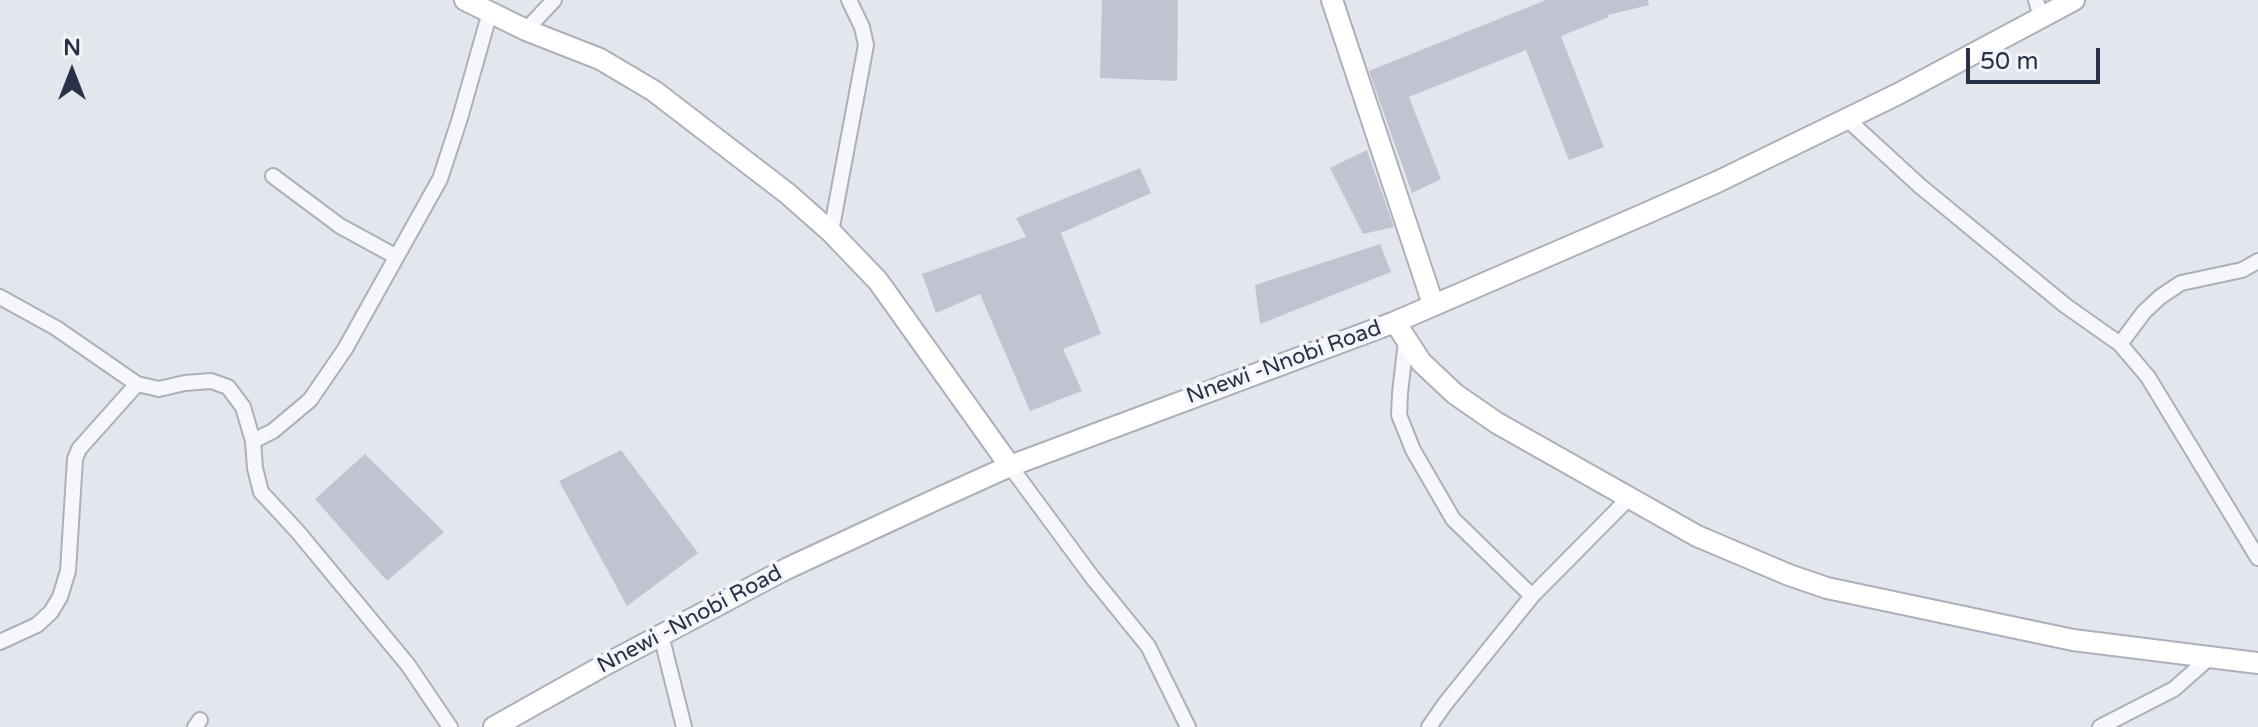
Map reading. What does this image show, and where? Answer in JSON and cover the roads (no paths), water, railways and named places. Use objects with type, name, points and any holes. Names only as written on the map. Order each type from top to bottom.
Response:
[{"type":"street","points":[[465,0],[526,30],[600,59],[654,91],[788,194],[831,232],[878,281],[1092,577],[1148,646],[1188,727]]},
{"type":"street","points":[[526,30],[554,0]]},
{"type":"street","points":[[831,232],[866,45],[862,27],[849,0]]},
{"type":"street","points":[[1332,0],[1433,304]]},
{"type":"street","name":"Nnewi -Nnobi Road","points":[[494,727],[786,569],[1010,466],[1395,322],[1704,188],[1898,94],[2038,8],[2074,0]]},
{"type":"street","points":[[253,441],[273,431],[310,400],[345,349],[440,179],[490,12]]},
{"type":"street","points":[[1847,119],[1920,186],[2066,306],[2120,344],[2148,377],[2258,558]]},
{"type":"street","points":[[273,176],[340,226],[395,256]]},
{"type":"street","points":[[2120,344],[2144,312],[2181,283],[2242,270],[2258,261]]},
{"type":"street","points":[[0,297],[56,328],[137,384],[159,389],[211,381],[228,387],[243,407],[253,441],[261,492],[408,665],[450,727]]},
{"type":"street","points":[[1395,322],[1421,362],[1455,394],[1486,416],[1697,536],[1789,575],[1827,588],[2073,640],[2258,663]]},
{"type":"street","points":[[1406,341],[1399,415],[1413,450],[1453,519],[1532,596]]},
{"type":"street","points":[[0,642],[37,625],[51,612],[60,597],[68,571],[75,459],[79,449],[137,384]]},
{"type":"street","points":[[1429,727],[1532,596],[1629,498]]},
{"type":"street","points":[[661,635],[684,727]]},
{"type":"street","points":[[2100,727],[2174,689],[2209,658]]}]
